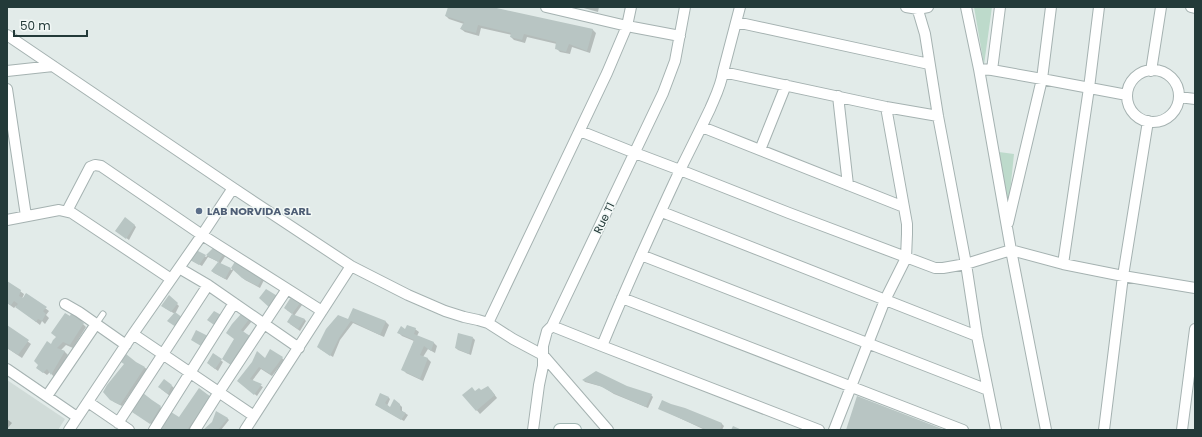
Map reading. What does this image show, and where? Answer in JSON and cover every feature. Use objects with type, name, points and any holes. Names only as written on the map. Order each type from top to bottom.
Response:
[{"type":"street","points":[[546,7],[626,26],[680,36]]},
{"type":"street","points":[[488,323],[607,73],[626,26],[631,7]]},
{"type":"street","name":"Rue T1","points":[[533,430],[543,366],[543,346],[547,331],[552,326],[670,77],[675,61],[685,7]]},
{"type":"street","points":[[602,346],[641,255],[680,170],[702,127],[721,83],[740,7]]},
{"type":"street","points":[[906,7],[928,7]]},
{"type":"street","points":[[966,7],[979,69],[1011,250],[1046,430]]},
{"type":"street","points":[[992,70],[1000,7]]},
{"type":"street","points":[[1007,227],[1042,79],[1051,7]]},
{"type":"street","points":[[1063,264],[1089,88],[1099,7]]},
{"type":"street","points":[[1151,71],[1161,7]]},
{"type":"street","points":[[1191,7],[1195,8]]},
{"type":"street","points":[[918,8],[966,264],[977,336],[996,430]]},
{"type":"street","points":[[736,22],[929,64]]},
{"type":"street","points":[[7,36],[351,266],[408,295],[439,308],[464,317],[488,323],[513,339],[543,355],[608,430]]},
{"type":"street","points":[[7,71],[53,66]]},
{"type":"street","points":[[979,69],[992,70],[1128,95]]},
{"type":"street","points":[[1151,71],[1160,71],[1168,75],[1174,81],[1178,89],[1179,97],[1177,106],[1172,114],[1157,122],[1141,119],[1135,115],[1128,102],[1129,88],[1132,81],[1144,72],[1151,71]]},
{"type":"street","points":[[723,72],[886,107],[938,116]]},
{"type":"street","points":[[760,150],[786,85]]},
{"type":"street","points":[[7,89],[26,216]]},
{"type":"street","points":[[838,96],[848,185]]},
{"type":"street","points":[[1179,97],[1195,99]]},
{"type":"street","points":[[834,430],[852,388],[885,300],[906,258],[908,234],[886,107]]},
{"type":"street","points":[[1104,430],[1123,276],[1148,121]]},
{"type":"street","points":[[702,127],[904,207]]},
{"type":"street","points":[[580,131],[789,214],[935,268],[966,264],[1011,250],[1063,264],[1195,288]]},
{"type":"street","points":[[67,211],[90,167],[93,165],[101,166],[202,235],[322,311]]},
{"type":"street","points":[[70,430],[77,417],[233,188]]},
{"type":"street","points":[[7,220],[59,210],[67,211],[80,218],[171,279]]},
{"type":"street","points":[[662,212],[977,336]]},
{"type":"street","points":[[641,255],[988,390]]},
{"type":"street","points":[[245,430],[351,266]]},
{"type":"street","points":[[179,268],[208,285],[299,348]]},
{"type":"street","points":[[118,423],[208,285]]},
{"type":"street","points":[[195,430],[287,289]]},
{"type":"street","points":[[622,298],[963,430]]},
{"type":"street","points":[[154,430],[234,303]]},
{"type":"street","points":[[65,304],[126,345]]},
{"type":"street","points":[[47,396],[96,324]]},
{"type":"street","points":[[552,326],[819,430]]},
{"type":"street","points":[[1182,430],[1195,329]]},
{"type":"street","points":[[133,334],[254,416]]},
{"type":"street","points":[[7,370],[77,417]]},
{"type":"street","points":[[88,402],[128,430]]},
{"type":"street","points":[[560,430],[573,430]]},
{"type":"lane","points":[[96,324],[103,314]]},
{"type":"shaded area","points":[[7,380],[65,419],[58,430],[7,430]]},
{"type":"green space","points":[[974,7],[992,7],[984,65]]},
{"type":"green space","points":[[999,152],[1014,154],[1008,212]]},
{"type":"building","points":[[448,7],[492,7],[593,29],[587,51],[569,44],[566,52],[555,49],[556,42],[524,34],[522,40],[510,37],[511,33],[478,25],[476,33],[460,29],[464,22],[445,16]]},
{"type":"building","points":[[125,217],[135,225],[126,239],[115,231]]},
{"type":"building","points":[[215,246],[225,252],[218,262],[206,255]]},
{"type":"building","points":[[196,250],[206,255],[199,265],[190,260]]},
{"type":"building","points":[[236,260],[263,277],[258,286],[242,278],[231,268]]},
{"type":"building","points":[[218,262],[231,268],[225,279],[211,271]]},
{"type":"building","points":[[7,281],[21,290],[19,296],[23,298],[26,293],[47,307],[43,311],[46,314],[42,321],[38,319],[36,322],[15,307],[18,304],[14,301],[11,305],[7,303]]},
{"type":"building","points":[[266,289],[279,297],[271,309],[259,298]]},
{"type":"building","points":[[169,295],[178,303],[171,312],[161,306]]},
{"type":"building","points":[[291,297],[301,302],[292,314],[284,308]]},
{"type":"building","points":[[353,308],[386,321],[380,335],[351,321],[339,338],[330,356],[317,347],[326,329],[338,315],[348,319]]},
{"type":"building","points":[[72,311],[82,317],[78,319],[84,323],[70,345],[63,342],[57,348],[65,351],[51,375],[47,369],[43,373],[36,368],[38,365],[34,361],[47,341],[51,344],[56,337],[51,333],[65,313],[70,316]]},
{"type":"building","points":[[214,311],[223,316],[217,327],[207,320]]},
{"type":"building","points":[[175,312],[183,318],[176,327],[167,321]]},
{"type":"building","points":[[241,314],[250,318],[241,330],[250,336],[236,355],[231,365],[222,359],[234,339],[226,333]]},
{"type":"building","points":[[292,314],[305,319],[298,329],[287,322]]},
{"type":"building","points":[[7,325],[29,340],[18,355],[7,348]]},
{"type":"building","points":[[407,325],[416,328],[414,334],[434,342],[431,351],[424,346],[420,355],[428,358],[420,379],[401,370],[414,340],[397,333],[401,326],[405,329]]},
{"type":"building","points":[[196,330],[208,336],[201,346],[191,340]]},
{"type":"building","points":[[458,333],[473,337],[469,354],[455,348]]},
{"type":"building","points":[[270,349],[283,357],[270,374],[259,367],[250,379],[262,384],[254,395],[237,381],[252,362],[257,351],[265,358]]},
{"type":"building","points":[[213,353],[222,359],[215,369],[207,363]]},
{"type":"building","points":[[126,354],[145,367],[120,405],[110,400],[103,392],[124,364],[121,362]]},
{"type":"building","points":[[596,371],[627,386],[652,394],[646,407],[600,386],[582,380]]},
{"type":"building","points":[[164,379],[172,385],[168,394],[158,387]]},
{"type":"building","points":[[488,386],[495,395],[476,411],[462,395],[472,387],[475,391],[479,388],[481,390]]},
{"type":"building","points":[[199,388],[211,397],[187,430],[160,430],[171,412],[179,417]]},
{"type":"building","points":[[143,393],[161,406],[150,424],[132,412]]},
{"type":"building","points":[[380,393],[389,397],[385,403],[390,407],[394,399],[400,404],[400,410],[406,413],[401,420],[375,405]]},
{"type":"building","points":[[857,396],[945,430],[846,430]]},
{"type":"building","points":[[662,400],[722,423],[720,430],[707,430],[658,409]]},
{"type":"building","points":[[216,411],[228,418],[218,430],[203,430],[212,422]]},
{"type":"building","points":[[733,426],[742,430],[731,430]]},
{"type":"place","name":"LAB NORVIDA SARL","points":[[199,211]]}]
